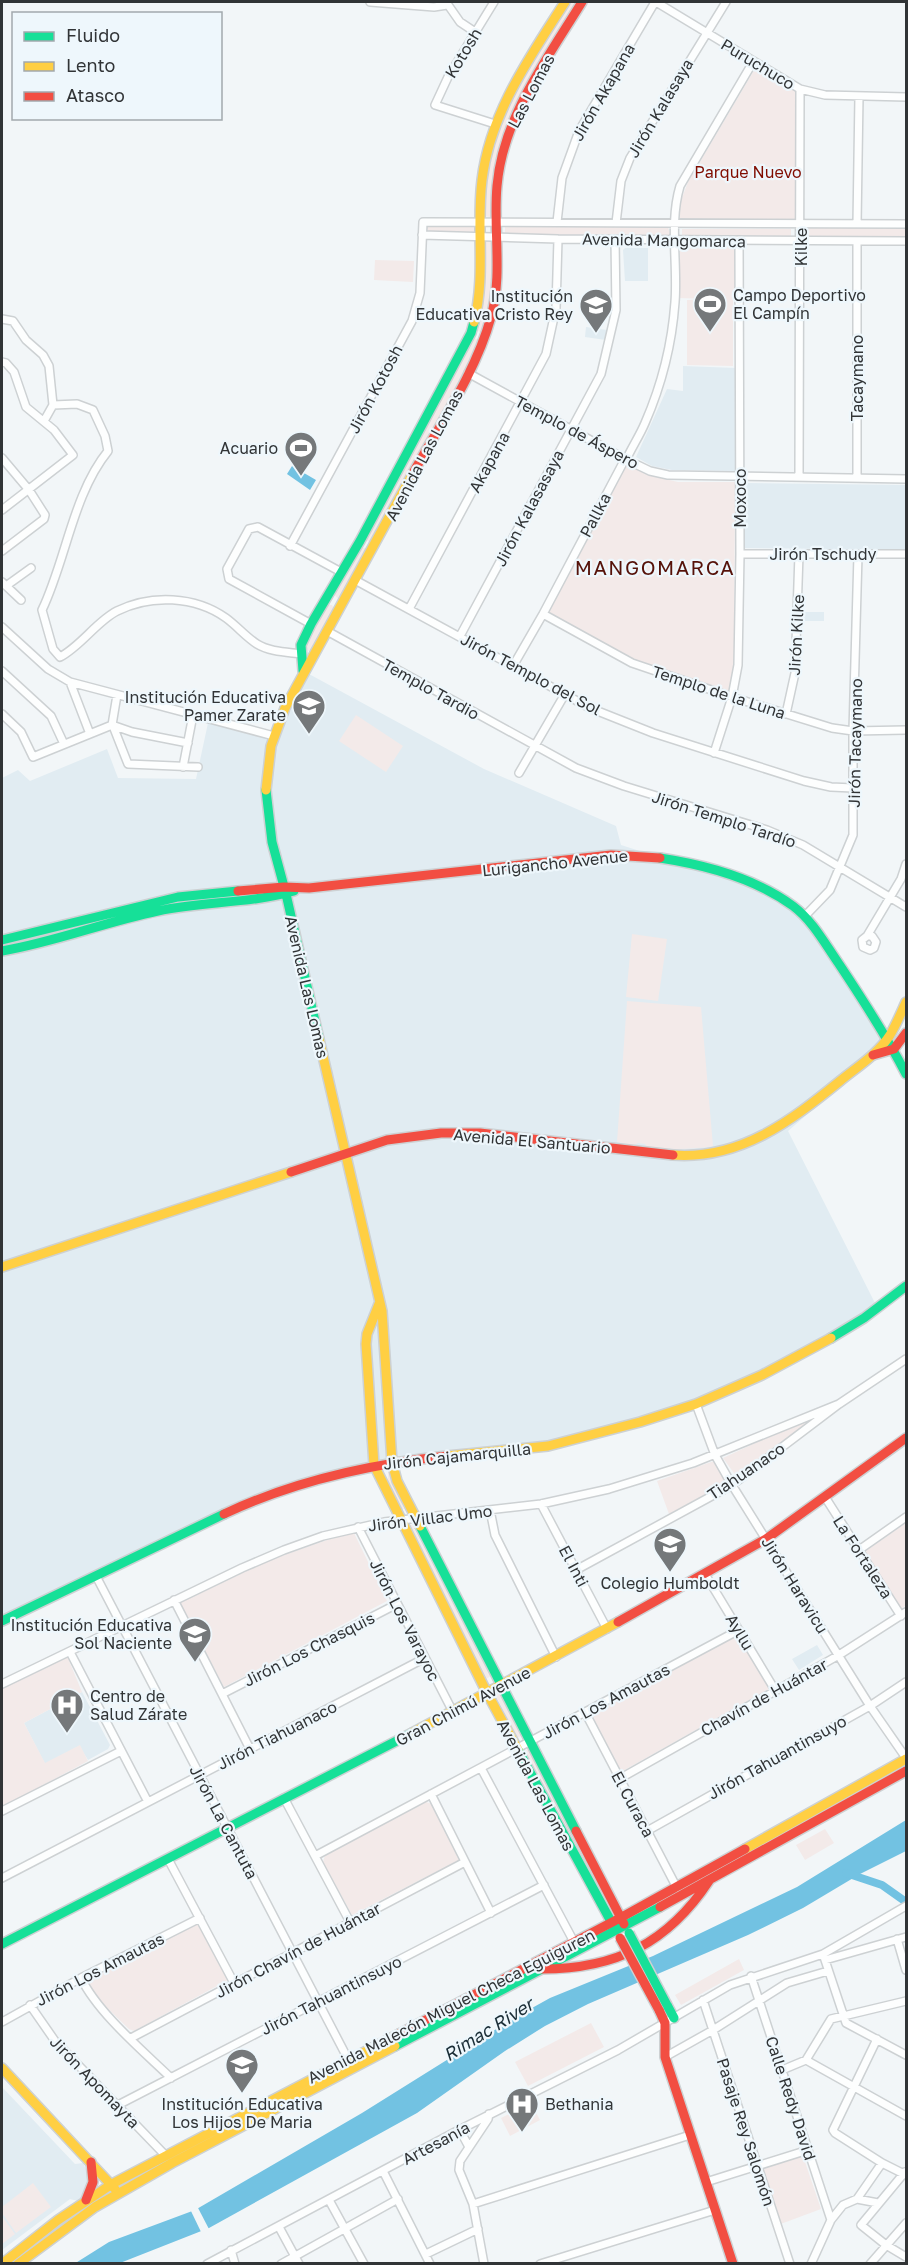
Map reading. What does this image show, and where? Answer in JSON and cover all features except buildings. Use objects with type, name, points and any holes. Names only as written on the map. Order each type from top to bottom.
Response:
[{"type":"main road","name":"Las Lomas","points":[[480,223],[482,177],[495,124],[512,89],[565,2]]},
{"type":"main road","name":"Las Lomas","points":[[497,223],[499,170],[512,124],[526,95],[582,2]]},
{"type":"main road","name":"Avenida Las Lomas","points":[[303,673],[301,645],[311,624],[360,541],[471,333],[479,299],[480,223]]},
{"type":"main road","name":"Avenida Las Lomas","points":[[497,223],[496,297],[485,338],[373,548],[303,673],[274,736],[267,770],[267,822],[285,890],[382,1311],[392,1462],[397,1481],[531,1741],[620,1928]]},
{"type":"main road","points":[[471,333],[485,338]]},
{"type":"main road","points":[[360,541],[373,548]]},
{"type":"main road","points":[[327,599],[340,606]]},
{"type":"main road","name":"Lurigancho Avenue","points":[[2,940],[178,897],[298,889],[612,855],[642,855],[737,877],[768,889],[790,903],[805,916],[895,1047]]},
{"type":"main road","name":"Lurigancho Avenue","points":[[2,951],[158,911],[285,890]]},
{"type":"main road","points":[[78,922],[81,932]]},
{"type":"main road","name":"Avenida El Santuario","points":[[2,1267],[387,1140],[441,1133],[504,1135],[642,1153],[685,1156],[717,1153],[752,1142],[795,1117],[873,1055],[906,1002]]},
{"type":"main road","points":[[895,1047],[906,1033]]},
{"type":"main road","points":[[895,1047],[906,1061]]},
{"type":"main road","points":[[895,1047],[906,1074]]},
{"type":"main road","name":"Avenida El Santuario","points":[[873,1055],[895,1047]]},
{"type":"main road","name":"Jirón Cajamarquilla","points":[[2,1620],[256,1500],[312,1480],[392,1462],[548,1446],[640,1422],[696,1404],[762,1375],[832,1338],[864,1318],[906,1286]]},
{"type":"main road","name":"Avenida Las Lomas","points":[[379,1304],[367,1334],[366,1344],[374,1465],[399,1520],[487,1693],[670,2020]]},
{"type":"main road","points":[[372,1433],[381,1435],[390,1431]]},
{"type":"main road","name":"Gran Chimú Avenue","points":[[2,1944],[453,1712],[607,1629],[766,1539],[906,1438]]},
{"type":"main road","name":"Avenida Malecón Miguel Checa Eguiguren","points":[[2,2264],[86,2201],[172,2163],[620,1928],[906,1758]]},
{"type":"main road","name":"Avenida Malecón Miguel Checa Eguiguren","points":[[679,1891],[710,1880],[906,1771]]},
{"type":"main road","points":[[541,1969],[560,1971],[587,1967],[622,1958],[646,1946],[675,1924],[700,1898],[710,1880]]},
{"type":"main road","name":"Avenida Malecón Miguel Checa Eguiguren","points":[[18,2264],[115,2189],[165,2155],[574,1942],[620,1928]]},
{"type":"main road","points":[[670,2020],[665,2056],[733,2264]]},
{"type":"main road","points":[[2,2068],[115,2189]]},
{"type":"main road","points":[[86,2201],[92,2192],[94,2176],[90,2160]]},
{"type":"street","points":[[370,2],[434,7],[446,3],[460,22],[475,32]]},
{"type":"street","name":"Kotosh","points":[[495,2],[448,77],[435,105],[495,124]]},
{"type":"street","name":"Puruchuco","points":[[655,2],[800,89],[825,95],[906,97]]},
{"type":"street","name":"Jirón Akapana","points":[[557,222],[562,178],[579,131],[655,2]]},
{"type":"street","name":"Jirón Kalasaya","points":[[616,223],[618,194],[624,169],[636,145],[726,2]]},
{"type":"street","points":[[676,239],[675,207],[680,186],[753,62]]},
{"type":"street","name":"Kilke","points":[[799,477],[800,89]]},
{"type":"street","points":[[857,224],[859,96]]},
{"type":"street","name":"Avenida Mangomarca","points":[[423,222],[906,224]]},
{"type":"street","name":"Jirón Kotosh","points":[[291,546],[412,321],[420,293],[423,222]]},
{"type":"street","name":"Avenida Mangomarca","points":[[422,235],[558,239],[906,241]]},
{"type":"street","name":"Akapana","points":[[409,609],[546,354],[553,330],[559,285],[558,239]]},
{"type":"street","name":"Jirón Kalasasaya","points":[[460,636],[601,374],[616,310],[615,239]]},
{"type":"street","name":"Pallka","points":[[513,666],[644,426],[657,393],[666,362],[676,298],[676,239]]},
{"type":"street","name":"Moxoco","points":[[714,753],[732,697],[738,665],[739,240]]},
{"type":"street","name":"Tacaymano","points":[[857,241],[857,478]]},
{"type":"street","points":[[2,319],[13,321],[49,366],[53,405],[44,421]]},
{"type":"street","points":[[2,362],[14,372],[26,407],[44,421],[73,455],[2,510]]},
{"type":"street","name":"Templo de Áspero","points":[[468,373],[650,471],[668,475],[906,479]]},
{"type":"street","points":[[53,405],[77,404],[93,410],[105,436],[108,451],[90,477],[65,544],[51,592],[42,610],[53,649],[60,657],[71,652],[115,612],[135,604],[175,600],[192,602],[212,609],[258,644],[276,651],[302,654]]},
{"type":"street","points":[[2,458],[29,490],[45,515],[44,519],[2,551]]},
{"type":"street","points":[[311,624],[229,579],[227,570],[249,529],[253,526],[258,527],[341,572]]},
{"type":"street","name":"Jirón Tschudy","points":[[740,554],[906,554]]},
{"type":"street","name":"Jirón Kilke","points":[[786,714],[795,673],[799,555]]},
{"type":"street","name":"Jirón Tacaymano","points":[[805,916],[830,890],[853,835],[853,731],[858,555]]},
{"type":"street","points":[[21,600],[4,584],[31,568]]},
{"type":"street","name":"Jirón Templo del Sol","points":[[355,580],[590,708],[714,753],[816,784],[853,788]]},
{"type":"street","name":"Templo de la Luna","points":[[543,614],[632,663],[732,697],[832,728],[853,731],[906,730]]},
{"type":"street","points":[[2,627],[48,669],[70,682],[274,736]]},
{"type":"street","name":"Templo Tardio","points":[[327,631],[534,747]]},
{"type":"street","points":[[2,671],[51,716],[64,744]]},
{"type":"street","points":[[70,682],[90,734]]},
{"type":"street","points":[[519,773],[565,694]]},
{"type":"street","points":[[117,695],[113,726],[128,764],[198,767]]},
{"type":"street","points":[[2,714],[21,732],[33,757],[113,726],[188,743]]},
{"type":"street","points":[[183,766],[193,715]]},
{"type":"street","name":"Jirón Templo Tardío","points":[[534,747],[600,778],[767,830],[803,845],[906,907]]},
{"type":"street","points":[[867,936],[906,864]]},
{"type":"street","name":"Tiahuanaco","points":[[576,1570],[732,1485],[839,1404],[906,1359]]},
{"type":"street","name":"Jirón Haravicu","points":[[696,1404],[715,1455],[732,1485],[870,1706],[906,1758]]},
{"type":"street","name":"Jirón Villac Umo","points":[[2,1684],[174,1600],[284,1550],[358,1527],[414,1517],[541,1504],[644,1480],[715,1455],[839,1404]]},
{"type":"street","name":"La Fortaleza","points":[[825,1497],[904,1614]]},
{"type":"street","name":"El Inti","points":[[541,1504],[607,1629]]},
{"type":"street","points":[[490,1510],[495,1535],[556,1657]]},
{"type":"street","points":[[859,1550],[906,1517]]},
{"type":"street","name":"Jirón Los Varayoc","points":[[358,1527],[453,1712]]},
{"type":"street","name":"Ayllu","points":[[705,1574],[776,1690]]},
{"type":"street","name":"Jirón La Cantuta","points":[[96,1576],[353,2069]]},
{"type":"street","points":[[174,1600],[250,1749]]},
{"type":"street","name":"Jirón Los Chasquis","points":[[222,1694],[397,1604]]},
{"type":"street","name":"Chavín de Huántar","points":[[620,1779],[839,1655],[904,1614]]},
{"type":"street","name":"Jirón Los Amautas","points":[[315,1856],[739,1630]]},
{"type":"street","points":[[69,1652],[148,1802]]},
{"type":"street","name":"Jirón Tiahuanaco","points":[[2,1878],[425,1658]]},
{"type":"street","name":"Jirón Tahuantinsuyo","points":[[647,1831],[870,1706],[906,1682]]},
{"type":"street","name":"El Curaca","points":[[585,1712],[679,1891]]},
{"type":"street","points":[[2,1811],[121,1751]]},
{"type":"street","points":[[481,1768],[574,1942]]},
{"type":"street","points":[[431,1794],[491,1913]]},
{"type":"street","points":[[284,1798],[350,1922]]},
{"type":"street","points":[[168,1859],[234,1983]]},
{"type":"street","name":"Jirón Chavín de Huántar","points":[[131,2038],[465,1862]]},
{"type":"street","name":"Jirón Tahuantinsuyo","points":[[118,2105],[544,1886]]},
{"type":"street","points":[[824,1957],[905,1906]]},
{"type":"street","name":"Jirón Los Amautas","points":[[2,2022],[30,2005],[200,1917]]},
{"type":"street","points":[[824,1957],[906,1937]]},
{"type":"street","points":[[897,1940],[906,1970]]},
{"type":"street","points":[[824,1957],[846,2023],[906,2055]]},
{"type":"street","name":"Artesanía","points":[[207,2264],[489,2114],[618,2050],[730,1985],[751,1976],[824,1957]]},
{"type":"street","points":[[665,2056],[713,2030],[787,1983],[828,1971]]},
{"type":"street","name":"Calle Redy David","points":[[751,1976],[831,2220]]},
{"type":"street","points":[[81,1978],[91,1995],[171,2078]]},
{"type":"street","name":"Pasaje Rey Salomón","points":[[703,2000],[790,2264]]},
{"type":"street","points":[[782,2070],[806,2060],[828,2020],[906,2001]]},
{"type":"street","name":"Jirón Apomayta","points":[[30,2005],[55,2041],[165,2155]]},
{"type":"street","points":[[876,2040],[833,2127],[834,2131],[882,2163],[906,2173],[861,2225],[886,2245],[906,2257]]},
{"type":"street","points":[[806,2060],[906,2116]]},
{"type":"street","points":[[484,2263],[473,2204],[459,2170],[460,2162],[489,2114]]},
{"type":"street","points":[[457,2131],[462,2134],[469,2147]]},
{"type":"street","points":[[473,2204],[690,2135]]},
{"type":"street","points":[[705,2182],[808,2150]]},
{"type":"street","points":[[811,2264],[831,2220],[843,2205],[857,2199],[882,2163]]},
{"type":"street","points":[[383,2171],[430,2264]]},
{"type":"street","points":[[281,2264],[398,2199]]},
{"type":"street","points":[[857,2199],[878,2203]]},
{"type":"street","points":[[329,2200],[364,2264]]},
{"type":"street","points":[[540,2264],[715,2210]]},
{"type":"street","points":[[870,2264],[906,2223]]},
{"type":"street","points":[[279,2227],[299,2264]]},
{"type":"street","points":[[426,2254],[478,2229]]},
{"type":"street","points":[[231,2250],[235,2264]]},
{"type":"shaded area","points":[[625,248],[648,248],[648,281],[625,281],[623,250]]},
{"type":"shaded area","name":"Institución Educativa Cristo Rey","points":[[586,327],[607,330],[606,340],[585,337]]},
{"type":"shaded area","points":[[683,366],[736,368],[736,471],[672,470],[652,466],[636,457],[667,389],[683,391]]},
{"type":"shaded area","points":[[746,483],[906,485],[906,550],[743,548]]},
{"type":"shaded area","points":[[803,612],[824,612],[824,621],[803,621]]},
{"type":"shaded area","points":[[309,674],[484,769],[616,826],[621,845],[765,891],[808,916],[890,1043],[788,1131],[877,1307],[702,1401],[553,1445],[389,1464],[302,1485],[236,1509],[2,1621],[2,778],[18,770],[30,781],[107,749],[118,778],[196,779],[208,723],[276,739]]},
{"type":"shaded area","points":[[817,1645],[823,1655],[799,1670],[792,1659]]},
{"type":"shaded area","name":"Centro de Salud Zárate","points":[[82,1692],[110,1745],[108,1749],[88,1760],[79,1746],[45,1764],[24,1723]]},
{"type":"shaded area","points":[[2,2087],[75,2164],[83,2163],[90,2178],[90,2184],[84,2197],[78,2201],[70,2199],[2,2250]]},
{"type":"green space","points":[[569,2],[579,2],[517,105],[493,215],[485,216],[483,193],[492,143],[510,98]]},
{"type":"green space","name":"Parque Nuevo","points":[[756,67],[797,91],[795,220],[680,219],[680,203],[688,182]]},
{"type":"green space","points":[[431,222],[477,225],[477,230],[474,233],[429,231],[426,227]]},
{"type":"green space","points":[[505,226],[668,227],[670,234],[667,236],[505,235]]},
{"type":"green space","points":[[803,227],[906,227],[906,237],[803,236],[800,229]]},
{"type":"green space","points":[[682,229],[791,229],[791,238],[682,237]]},
{"type":"green space","points":[[485,240],[493,242],[493,290],[485,330],[481,333],[476,326]]},
{"type":"green space","points":[[682,242],[734,243],[737,246],[735,298],[733,299],[733,366],[687,365],[687,300],[711,299],[678,298],[680,244]]},
{"type":"green space","points":[[375,260],[414,261],[413,282],[374,280]]},
{"type":"green space","points":[[474,338],[479,340],[480,344],[373,541],[369,542],[365,539],[470,340]]},
{"type":"green space","points":[[625,463],[652,476],[678,482],[735,482],[734,667],[730,693],[627,659],[546,614]]},
{"type":"green space","points":[[360,547],[365,548],[367,552],[342,599],[338,599],[333,593]]},
{"type":"green space","points":[[332,605],[334,609],[314,649],[308,651],[305,644],[326,606]]},
{"type":"green space","points":[[356,715],[403,746],[386,772],[339,741]]},
{"type":"green space","points":[[632,934],[667,939],[658,1001],[626,997]]},
{"type":"green space","points":[[627,1001],[701,1007],[713,1146],[689,1149],[648,1148],[645,1144],[617,1142]]},
{"type":"green space","points":[[805,1420],[808,1422],[736,1476],[723,1458]]},
{"type":"green space","points":[[714,1461],[726,1483],[669,1514],[657,1481]]},
{"type":"green space","points":[[388,1466],[404,1509],[399,1509],[388,1484]]},
{"type":"green space","points":[[906,1523],[906,1605],[901,1609],[863,1553]]},
{"type":"green space","points":[[407,1525],[412,1525],[491,1676],[486,1679]]},
{"type":"green space","points":[[353,1531],[387,1601],[224,1687],[180,1603],[267,1561]]},
{"type":"green space","points":[[737,1633],[770,1686],[769,1689],[621,1772],[590,1713]]},
{"type":"green space","points":[[67,1656],[82,1692],[24,1723],[45,1763],[80,1745],[88,1761],[2,1807],[2,1687]]},
{"type":"green space","points":[[498,1692],[522,1736],[517,1738],[495,1694]]},
{"type":"green space","points":[[528,1749],[612,1909],[608,1911],[525,1751]]},
{"type":"green space","points":[[426,1802],[432,1804],[459,1860],[352,1915],[323,1862],[325,1855]]},
{"type":"green space","points":[[825,1829],[834,1843],[805,1860],[796,1845]]},
{"type":"green space","points":[[195,1923],[199,1923],[228,1980],[134,2031],[129,2029],[93,1991],[88,1979]]},
{"type":"green space","points":[[739,1959],[744,1970],[681,2005],[675,1995]]},
{"type":"green space","points":[[591,2023],[604,2047],[528,2086],[515,2062]]},
{"type":"green space","points":[[531,2103],[540,2120],[510,2136],[501,2118]]},
{"type":"green space","points":[[802,2153],[821,2209],[778,2225],[761,2169]]},
{"type":"green space","points":[[33,2183],[51,2207],[16,2233],[2,2213],[2,2207]]},
{"type":"green space","points":[[2,2216],[15,2234],[2,2244]]},
{"type":"water","name":"Acuario","points":[[292,466],[316,480],[310,490],[287,474]]},
{"type":"water","points":[[906,1820],[906,1851],[860,1874],[803,1908],[748,1935],[588,2004],[545,2026],[505,2051],[417,2113],[209,2228],[120,2263],[74,2264],[109,2242],[195,2210],[362,2113],[550,1998],[653,1956],[797,1887]]},
{"type":"pier","points":[[197,2206],[210,2231],[202,2234],[190,2209]]},
{"type":"waterway","points":[[846,1873],[882,1885],[906,1902]]},
{"type":"traffic: fast","points":[[303,671],[301,645],[311,624],[360,541],[471,333],[474,322]]},
{"type":"traffic: fast","points":[[266,790],[272,842],[319,1039]]},
{"type":"traffic: fast","points":[[660,858],[712,869],[746,880],[778,896],[800,912],[818,933],[857,991],[906,1074]]},
{"type":"traffic: fast","points":[[2,940],[178,897],[238,891]]},
{"type":"traffic: fast","points":[[2,951],[158,911],[260,898],[294,891]]},
{"type":"traffic: fast","points":[[831,1338],[864,1318],[906,1286]]},
{"type":"traffic: fast","points":[[2,1621],[224,1514]]},
{"type":"traffic: fast","points":[[420,1526],[576,1831]]},
{"type":"traffic: fast","points":[[2,1944],[412,1733]]},
{"type":"traffic: fast","points":[[518,1750],[614,1927]]},
{"type":"traffic: fast","points":[[395,2046],[660,1907]]},
{"type":"traffic: fast","points":[[629,1933],[667,2005]]},
{"type":"traffic: fast","points":[[667,2005],[674,2018]]},
{"type":"traffic: slow","points":[[474,322],[478,305],[480,269],[480,198],[486,155],[493,132],[513,86],[565,2]]},
{"type":"traffic: slow","points":[[266,790],[271,746],[285,708],[412,475]]},
{"type":"traffic: slow","points":[[673,1155],[697,1155],[742,1144],[763,1135],[803,1110],[880,1048],[892,1031],[906,1002]]},
{"type":"traffic: slow","points":[[319,1039],[382,1311],[392,1462],[397,1481],[420,1526]]},
{"type":"traffic: slow","points":[[2,1267],[291,1172]]},
{"type":"traffic: slow","points":[[379,1304],[367,1334],[366,1344],[374,1465],[487,1693],[518,1750]]},
{"type":"traffic: slow","points":[[447,1456],[548,1446],[640,1422],[696,1404],[762,1375],[831,1338]]},
{"type":"traffic: slow","points":[[412,1733],[618,1622]]},
{"type":"traffic: slow","points":[[745,1849],[906,1759]]},
{"type":"traffic: slow","points":[[2,2264],[58,2220],[112,2184],[399,2034]]},
{"type":"traffic: slow","points":[[18,2264],[95,2207],[172,2163],[395,2046]]},
{"type":"traffic: slow","points":[[2,2068],[115,2189]]},
{"type":"traffic: jam","points":[[412,475],[467,378],[491,317],[495,301],[497,268],[497,186],[508,136],[517,112],[541,67],[582,2]]},
{"type":"traffic: jam","points":[[238,891],[284,887],[309,888],[611,855],[660,858]]},
{"type":"traffic: jam","points":[[873,1055],[894,1049],[906,1033]]},
{"type":"traffic: jam","points":[[291,1172],[387,1140],[441,1133],[480,1133],[673,1155]]},
{"type":"traffic: jam","points":[[618,1622],[766,1539],[906,1438]]},
{"type":"traffic: jam","points":[[224,1514],[305,1483],[361,1469],[447,1456]]},
{"type":"traffic: jam","points":[[660,1907],[906,1771]]},
{"type":"traffic: jam","points":[[576,1831],[624,1924]]},
{"type":"traffic: jam","points":[[399,2034],[622,1917],[745,1849]]},
{"type":"traffic: jam","points":[[542,1969],[594,1964],[617,1958],[638,1948],[658,1936],[676,1921],[709,1881]]},
{"type":"traffic: jam","points":[[620,1938],[659,2010]]},
{"type":"traffic: jam","points":[[659,2010],[665,2023],[665,2057],[733,2264]]},
{"type":"traffic: jam","points":[[86,2200],[93,2182],[91,2162]]},
{"type":"place","name":"Campo Deportivo El Campín","points":[[710,333]]},
{"type":"place","name":"Institución Educativa Cristo Rey","points":[[596,334]]},
{"type":"place","name":"Acuario","points":[[301,477]]},
{"type":"place","name":"Institución Educativa Pamer Zarate","points":[[309,735]]},
{"type":"place","name":"Colegio Humboldt","points":[[670,1573]]},
{"type":"place","name":"Institución Educativa Sol Naciente","points":[[195,1663]]},
{"type":"place","name":"Centro de Salud Zárate","points":[[67,1734]]},
{"type":"place","name":"Institución Educativa Los Hijos De Maria","points":[[242,2094]]},
{"type":"place","name":"Bethania","points":[[522,2133]]},
{"type":"district","name":"MANGOMARCA","points":[[655,567]]},
{"type":"water label","name":"Rimac River","points":[[488,2029]]}]
